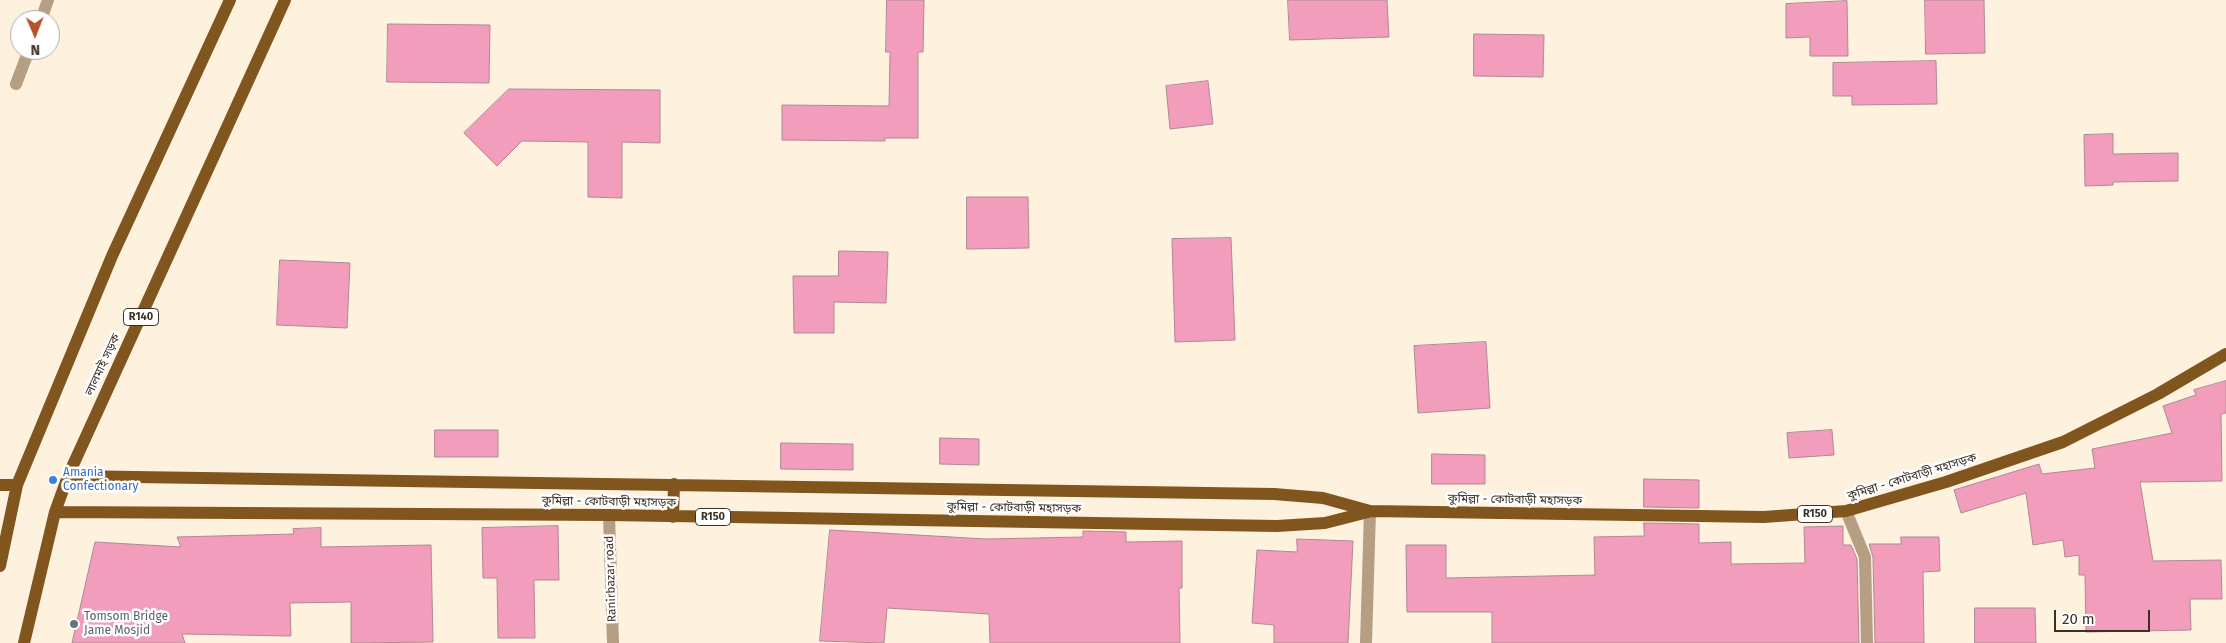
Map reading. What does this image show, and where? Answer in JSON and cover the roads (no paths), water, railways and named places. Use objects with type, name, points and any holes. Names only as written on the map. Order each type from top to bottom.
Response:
[{"type":"main road","points":[[0,566],[4,523],[17,485],[112,256],[230,0]]},
{"type":"main road","name":"লালমাই সড়ক","points":[[24,643],[55,512],[68,476],[286,0]]},
{"type":"main road","name":"কুমিল্লা - কোটবাড়ী মহাসড়ক","points":[[68,476],[1274,494],[1323,498],[1370,511],[1764,517],[1846,511],[1946,482],[2063,442],[2158,394],[2226,354]]},
{"type":"main road","points":[[0,484],[17,485]]},
{"type":"main road","points":[[673,517],[674,484]]},
{"type":"main road","name":"কুমিল্লা - কোটবাড়ী মহাসড়ক","points":[[55,512],[610,515],[1277,526],[1325,523],[1370,511]]},
{"type":"street","points":[[16,84],[25,60]]},
{"type":"street","points":[[1366,643],[1366,592],[1370,511]]},
{"type":"street","points":[[1846,511],[1865,557],[1867,643]]},
{"type":"street","name":"Ranirbazar road","points":[[610,515],[614,643]]},
{"type":"place","name":"Amania Confectionary","points":[[53,480]]},
{"type":"place","name":"Tomsom Bridge Jame Mosjid","points":[[74,624]]}]
